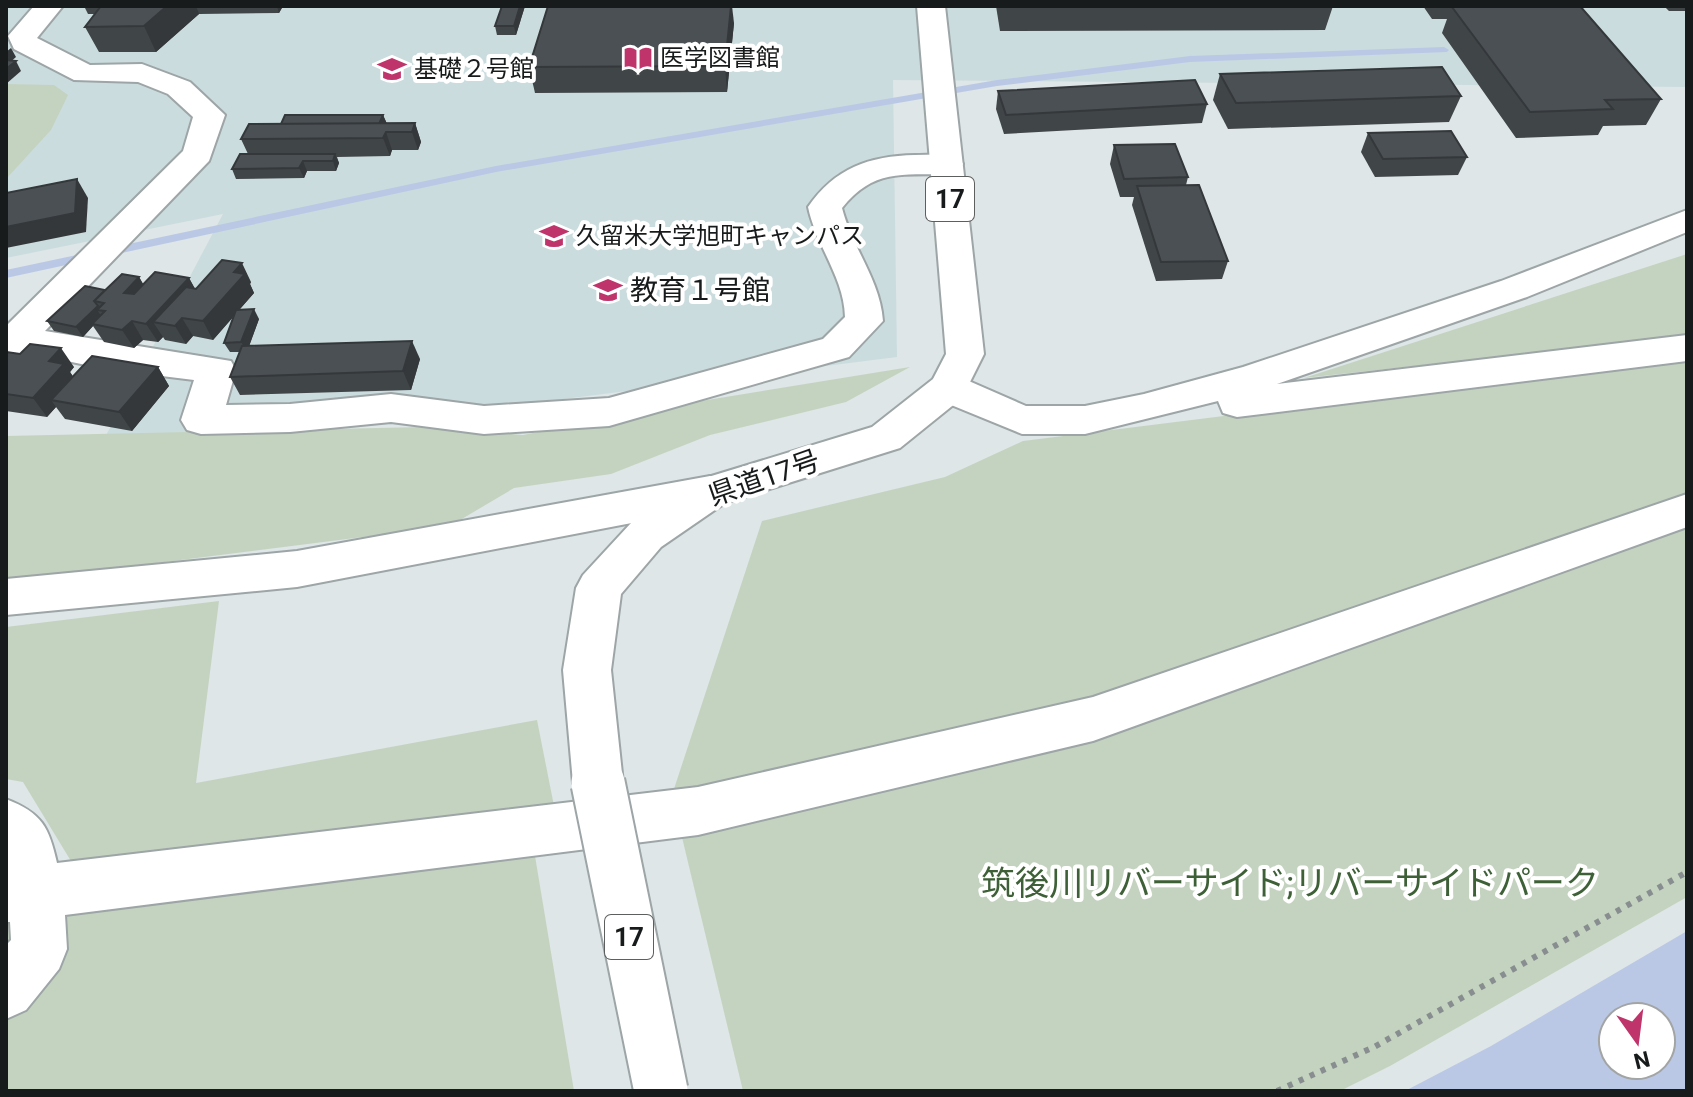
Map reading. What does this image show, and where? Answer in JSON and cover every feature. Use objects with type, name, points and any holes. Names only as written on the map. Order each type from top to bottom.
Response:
[{"type":"street","points":[[11,343],[198,154],[209,115],[179,88],[142,73],[85,74],[24,43],[22,36],[49,6]]},
{"type":"street","name":"17","points":[[931,6],[965,354],[948,388]]},
{"type":"street","points":[[11,343],[217,370],[201,420],[290,418],[391,408],[484,420],[609,412],[836,348],[864,321],[865,299],[856,275],[837,248],[828,227],[825,207],[842,183],[869,168],[947,164]]},
{"type":"street","points":[[948,388],[1022,420],[1085,420],[1144,408],[1253,378],[1485,299],[1687,220]]},
{"type":"street","points":[[1144,408],[1190,409],[1687,348]]},
{"type":"street","name":"県道17号","points":[[661,1091],[598,783],[587,670],[599,588],[646,535],[710,492],[886,438],[948,388]]},
{"type":"street","points":[[6,597],[297,569],[710,492]]},
{"type":"street","points":[[21,894],[698,811],[1093,719],[1687,510]]},
{"type":"street","points":[[6,823],[25,839],[21,894],[39,949],[6,990]]},
{"type":"path","points":[[1277,1091],[1374,1047],[1687,872]]},
{"type":"shaded area","name":"久留米大学旭町キャンパス","points":[[6,6],[1687,6],[1687,87],[893,80],[897,357],[94,458],[223,214],[6,258]]},
{"type":"green space","points":[[6,84],[54,85],[68,95],[51,130],[6,179]]},
{"type":"green space","points":[[1687,254],[1687,336],[1304,378]]},
{"type":"green space","points":[[1687,358],[1687,493],[1377,607],[1076,707],[672,795],[762,521],[945,477],[1023,441]]},
{"type":"green space","points":[[910,367],[846,402],[710,435],[611,474],[514,488],[450,526],[6,582],[6,436],[422,427],[523,435],[658,408]]},
{"type":"green space","name":"筑後川リバーサイド;リバーサイドパーク","points":[[1687,526],[1687,897],[1390,1066],[1340,1091],[743,1091],[680,829]]},
{"type":"green space","points":[[219,601],[196,783],[537,720],[554,806],[77,871],[23,782],[6,779],[6,627]]},
{"type":"green space","points":[[534,850],[574,1091],[6,1091],[6,918]]},
{"type":"water","points":[[1687,931],[1687,1091],[1405,1091],[1491,1046]]},
{"type":"building","points":[[101,6],[167,6],[144,26],[85,27]]},
{"type":"building","points":[[502,6],[520,6],[514,26],[495,26]]},
{"type":"building","points":[[548,6],[731,6],[725,66],[529,67]]},
{"type":"building","points":[[1580,6],[1661,99],[1605,100],[1613,109],[1530,112],[1452,7]]},
{"type":"building","points":[[6,60],[16,61],[6,69]]},
{"type":"building","points":[[1442,67],[1461,96],[1236,103],[1220,74]]},
{"type":"building","points":[[1195,80],[1207,104],[1006,115],[998,91]]},
{"type":"building","points":[[285,115],[383,115],[379,124],[281,124]]},
{"type":"building","points":[[415,123],[412,132],[386,132],[383,138],[241,139],[249,124]]},
{"type":"building","points":[[1451,131],[1467,157],[1383,159],[1368,133]]},
{"type":"building","points":[[1175,144],[1188,177],[1124,179],[1114,145]]},
{"type":"building","points":[[240,154],[335,154],[333,161],[303,161],[299,168],[232,169]]},
{"type":"building","points":[[77,179],[75,213],[6,227],[6,193]]},
{"type":"building","points":[[1199,185],[1228,261],[1161,262],[1137,186]]},
{"type":"building","points":[[222,260],[242,263],[234,272],[245,274],[203,321],[182,318],[175,326],[153,322],[186,287],[196,289]]},
{"type":"building","points":[[155,272],[189,278],[146,324],[132,321],[122,330],[92,324],[105,311],[97,310],[104,303],[94,301],[122,274],[139,277],[124,293],[134,294]]},
{"type":"building","points":[[85,286],[105,290],[94,301],[98,306],[76,327],[47,321]]},
{"type":"building","points":[[254,309],[241,342],[224,343],[236,310]]},
{"type":"building","points":[[412,341],[403,371],[230,377],[242,346]]},
{"type":"building","points":[[30,344],[61,348],[49,361],[64,364],[33,398],[6,394],[6,352],[20,354]]},
{"type":"building","points":[[92,356],[158,367],[119,412],[51,400]]},
{"type":"waterway","points":[[6,274],[496,169],[997,83],[1190,59],[1444,50]]},
{"type":"place","name":"医学図書館","points":[[638,58]]},
{"type":"place","name":"基礎２号館","points":[[392,69]]},
{"type":"place","name":"久留米大学旭町キャンパス","points":[[554,236]]},
{"type":"place","name":"教育１号館","points":[[608,290]]}]
